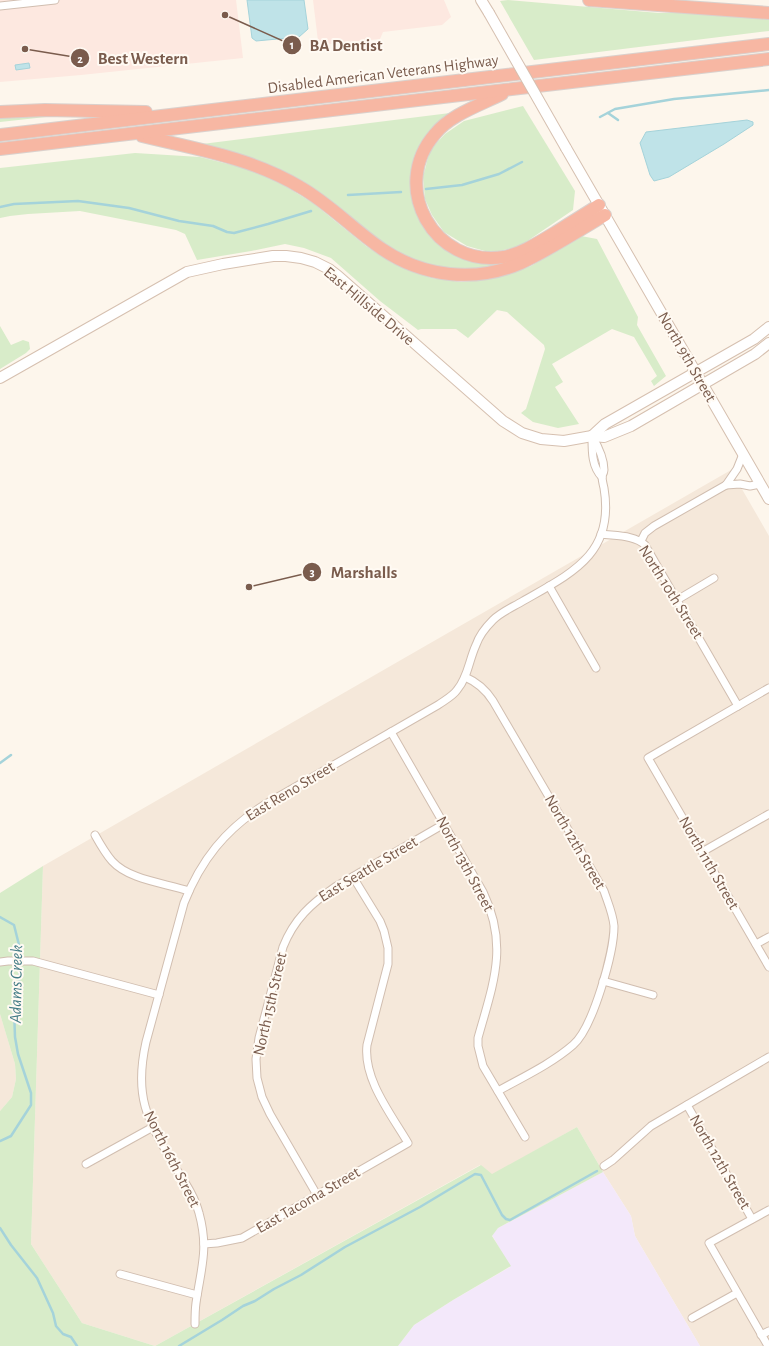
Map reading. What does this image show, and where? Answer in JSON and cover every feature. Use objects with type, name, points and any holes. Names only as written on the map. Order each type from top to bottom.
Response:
[{"type":"highway","points":[[589,0],[769,13]]},
{"type":"highway","name":"Disabled American Veterans Highway","points":[[0,135],[769,44]]},
{"type":"highway","name":"Disabled American Veterans Highway","points":[[0,150],[769,59]]},
{"type":"highway","points":[[510,90],[450,120],[434,134],[424,150],[418,166],[416,185],[420,206],[430,226],[444,241],[461,252],[479,257],[492,258],[519,252],[533,246],[602,210]]},
{"type":"highway","points":[[0,112],[44,110],[189,113]]},
{"type":"highway","points":[[132,134],[218,154],[252,164],[287,179],[331,208],[368,239],[393,256],[415,267],[442,274],[480,274],[508,267],[528,259],[602,210]]},
{"type":"street","points":[[0,6],[56,0]]},
{"type":"street","name":"North 9th Street","points":[[481,0],[769,499]]},
{"type":"street","name":"East Hillside Drive","points":[[0,378],[187,272],[273,256],[301,258],[315,262],[338,276],[512,428],[522,433],[542,439],[564,441],[592,436],[604,438],[631,426],[769,344]]},
{"type":"street","points":[[601,534],[606,504],[602,478],[604,470],[600,450],[592,436],[605,424],[754,339],[769,327]]},
{"type":"street","points":[[726,485],[737,469],[743,454]]},
{"type":"street","points":[[641,541],[646,533],[654,526],[726,485],[740,484],[750,486],[760,484]]},
{"type":"street","name":"North 10th Street","points":[[601,534],[641,541],[645,545],[738,706]]},
{"type":"street","name":"East Reno Street","points":[[159,995],[184,903],[189,891],[199,870],[211,852],[235,826],[249,815],[450,697],[457,690],[465,677],[476,645],[483,632],[492,621],[507,610],[565,577],[584,562],[595,548],[601,534]]},
{"type":"street","points":[[677,600],[714,578]]},
{"type":"street","points":[[549,586],[596,668]]},
{"type":"street","name":"North 12th Street","points":[[465,677],[474,681],[483,688],[493,701],[604,891],[612,913],[614,927],[612,946],[603,980]]},
{"type":"street","points":[[738,706],[769,688]]},
{"type":"street","name":"North 11th Street","points":[[738,706],[648,758],[769,967]]},
{"type":"street","name":"North 13th Street","points":[[391,732],[489,904],[498,940],[498,957],[496,971],[478,1038],[478,1046],[483,1066],[525,1137]]},
{"type":"street","points":[[702,852],[769,814]]},
{"type":"street","name":"East Seattle Street","points":[[297,920],[309,906],[353,876],[444,824]]},
{"type":"street","points":[[95,835],[105,853],[112,862],[122,870],[140,877],[189,891]]},
{"type":"street","name":"East Tacoma Street","points":[[204,1244],[242,1238],[408,1143],[378,1091],[368,1070],[366,1058],[367,1045],[388,964],[388,948],[380,921],[353,876]]},
{"type":"street","name":"North 15th Street","points":[[297,920],[283,947],[259,1038],[256,1068],[265,1105],[317,1195]]},
{"type":"street","points":[[756,944],[769,937]]},
{"type":"street","points":[[0,962],[26,960],[47,964],[159,995]]},
{"type":"street","points":[[498,1091],[557,1057],[574,1044],[589,1025],[603,980],[653,995]]},
{"type":"street","name":"North 16th Street","points":[[159,995],[146,1042],[141,1073],[143,1098],[148,1117],[153,1127],[190,1190],[203,1228],[203,1266],[197,1295],[195,1324]]},
{"type":"street","points":[[604,1166],[613,1160],[651,1126],[769,1057]]},
{"type":"street","name":"North 12th Street","points":[[687,1105],[752,1219]]},
{"type":"street","points":[[86,1164],[153,1127]]},
{"type":"street","points":[[768,1346],[709,1244],[769,1210]]},
{"type":"street","points":[[120,1274],[197,1295]]},
{"type":"street","points":[[692,1318],[737,1293]]},
{"type":"street","points":[[761,1335],[769,1331]]},
{"type":"shaded area","points":[[0,0],[236,0],[243,58],[0,82]]},
{"type":"shaded area","points":[[313,0],[444,0],[451,17],[442,25],[383,32],[380,39],[331,44],[318,41]]},
{"type":"shaded area","points":[[731,470],[769,536],[769,1346],[700,1346],[635,1236],[631,1216],[577,1127],[492,1175],[480,1165],[155,1346],[82,1323],[31,1244],[43,866]]},
{"type":"shaded area","points":[[0,1014],[15,1064],[16,1079],[12,1097],[0,1111]]},
{"type":"shaded area","points":[[603,1172],[631,1216],[635,1236],[700,1346],[398,1346],[414,1325],[453,1300],[510,1267],[492,1235],[498,1228]]},
{"type":"green space","points":[[508,0],[659,13],[706,13],[769,18],[769,31],[534,60],[500,1]]},
{"type":"green space","points":[[523,106],[575,191],[573,210],[520,246],[499,251],[485,251],[467,246],[444,232],[432,215],[425,199],[423,177],[430,150],[445,134],[464,121]]},
{"type":"green space","points":[[458,112],[445,119],[412,186],[451,251],[516,258],[487,270],[436,268],[390,251],[337,208],[202,144]]},
{"type":"green space","points":[[43,114],[46,117],[0,122],[0,117]]},
{"type":"green space","points":[[135,153],[200,157],[240,167],[272,178],[313,203],[366,246],[392,263],[431,278],[461,282],[491,279],[531,266],[581,236],[597,239],[638,317],[637,325],[666,376],[654,386],[651,381],[657,376],[634,337],[612,329],[552,364],[563,382],[555,387],[579,424],[558,428],[533,422],[521,413],[526,409],[545,349],[544,345],[507,312],[497,310],[468,338],[456,329],[418,330],[380,301],[331,258],[304,248],[285,244],[197,260],[185,234],[176,230],[80,211],[28,214],[0,218],[0,168]]},
{"type":"green space","points":[[0,326],[11,345],[23,340],[29,342],[30,349],[0,369]]},
{"type":"green space","points":[[43,866],[31,1244],[82,1323],[155,1346],[0,1346],[0,1111],[12,1097],[16,1079],[15,1064],[0,1014],[0,893]]},
{"type":"green space","points":[[577,1127],[603,1172],[498,1228],[492,1236],[511,1266],[414,1325],[398,1346],[155,1346],[481,1165],[492,1174]]},
{"type":"water","points":[[247,0],[304,0],[308,29],[299,37],[256,41],[252,38]]},
{"type":"water","points":[[29,63],[30,68],[16,70],[15,65]]},
{"type":"water","points":[[747,120],[753,122],[753,125],[669,177],[654,181],[650,175],[640,143],[646,132]]},
{"type":"waterway","points":[[600,117],[615,109],[674,99],[769,90]]},
{"type":"waterway","points":[[608,113],[618,120]]},
{"type":"waterway","points":[[426,189],[462,185],[499,174],[522,162]]},
{"type":"waterway","points":[[348,195],[401,192]]},
{"type":"waterway","points":[[0,207],[14,204],[78,201],[129,208],[179,221],[213,226],[227,232],[234,233],[311,211]]},
{"type":"waterway","points":[[0,763],[11,755]]},
{"type":"waterway","name":"Adams Creek","points":[[0,917],[14,925],[20,949],[19,982],[14,1008],[15,1037],[18,1054],[31,1093],[31,1105],[11,1136],[0,1141]]},
{"type":"waterway","points":[[179,1346],[243,1306],[255,1301],[301,1275],[345,1247],[420,1207],[475,1174],[481,1175],[502,1215],[506,1219],[510,1220],[597,1171]]},
{"type":"waterway","name":"Adams Creek","points":[[0,1228],[11,1245],[37,1278],[53,1313],[56,1326],[63,1334],[71,1337],[77,1346]]},
{"type":"place","name":"BA Dentist","points":[[225,15]]},
{"type":"place","name":"Best Western","points":[[25,49]]},
{"type":"place","name":"Marshalls","points":[[249,587]]}]
